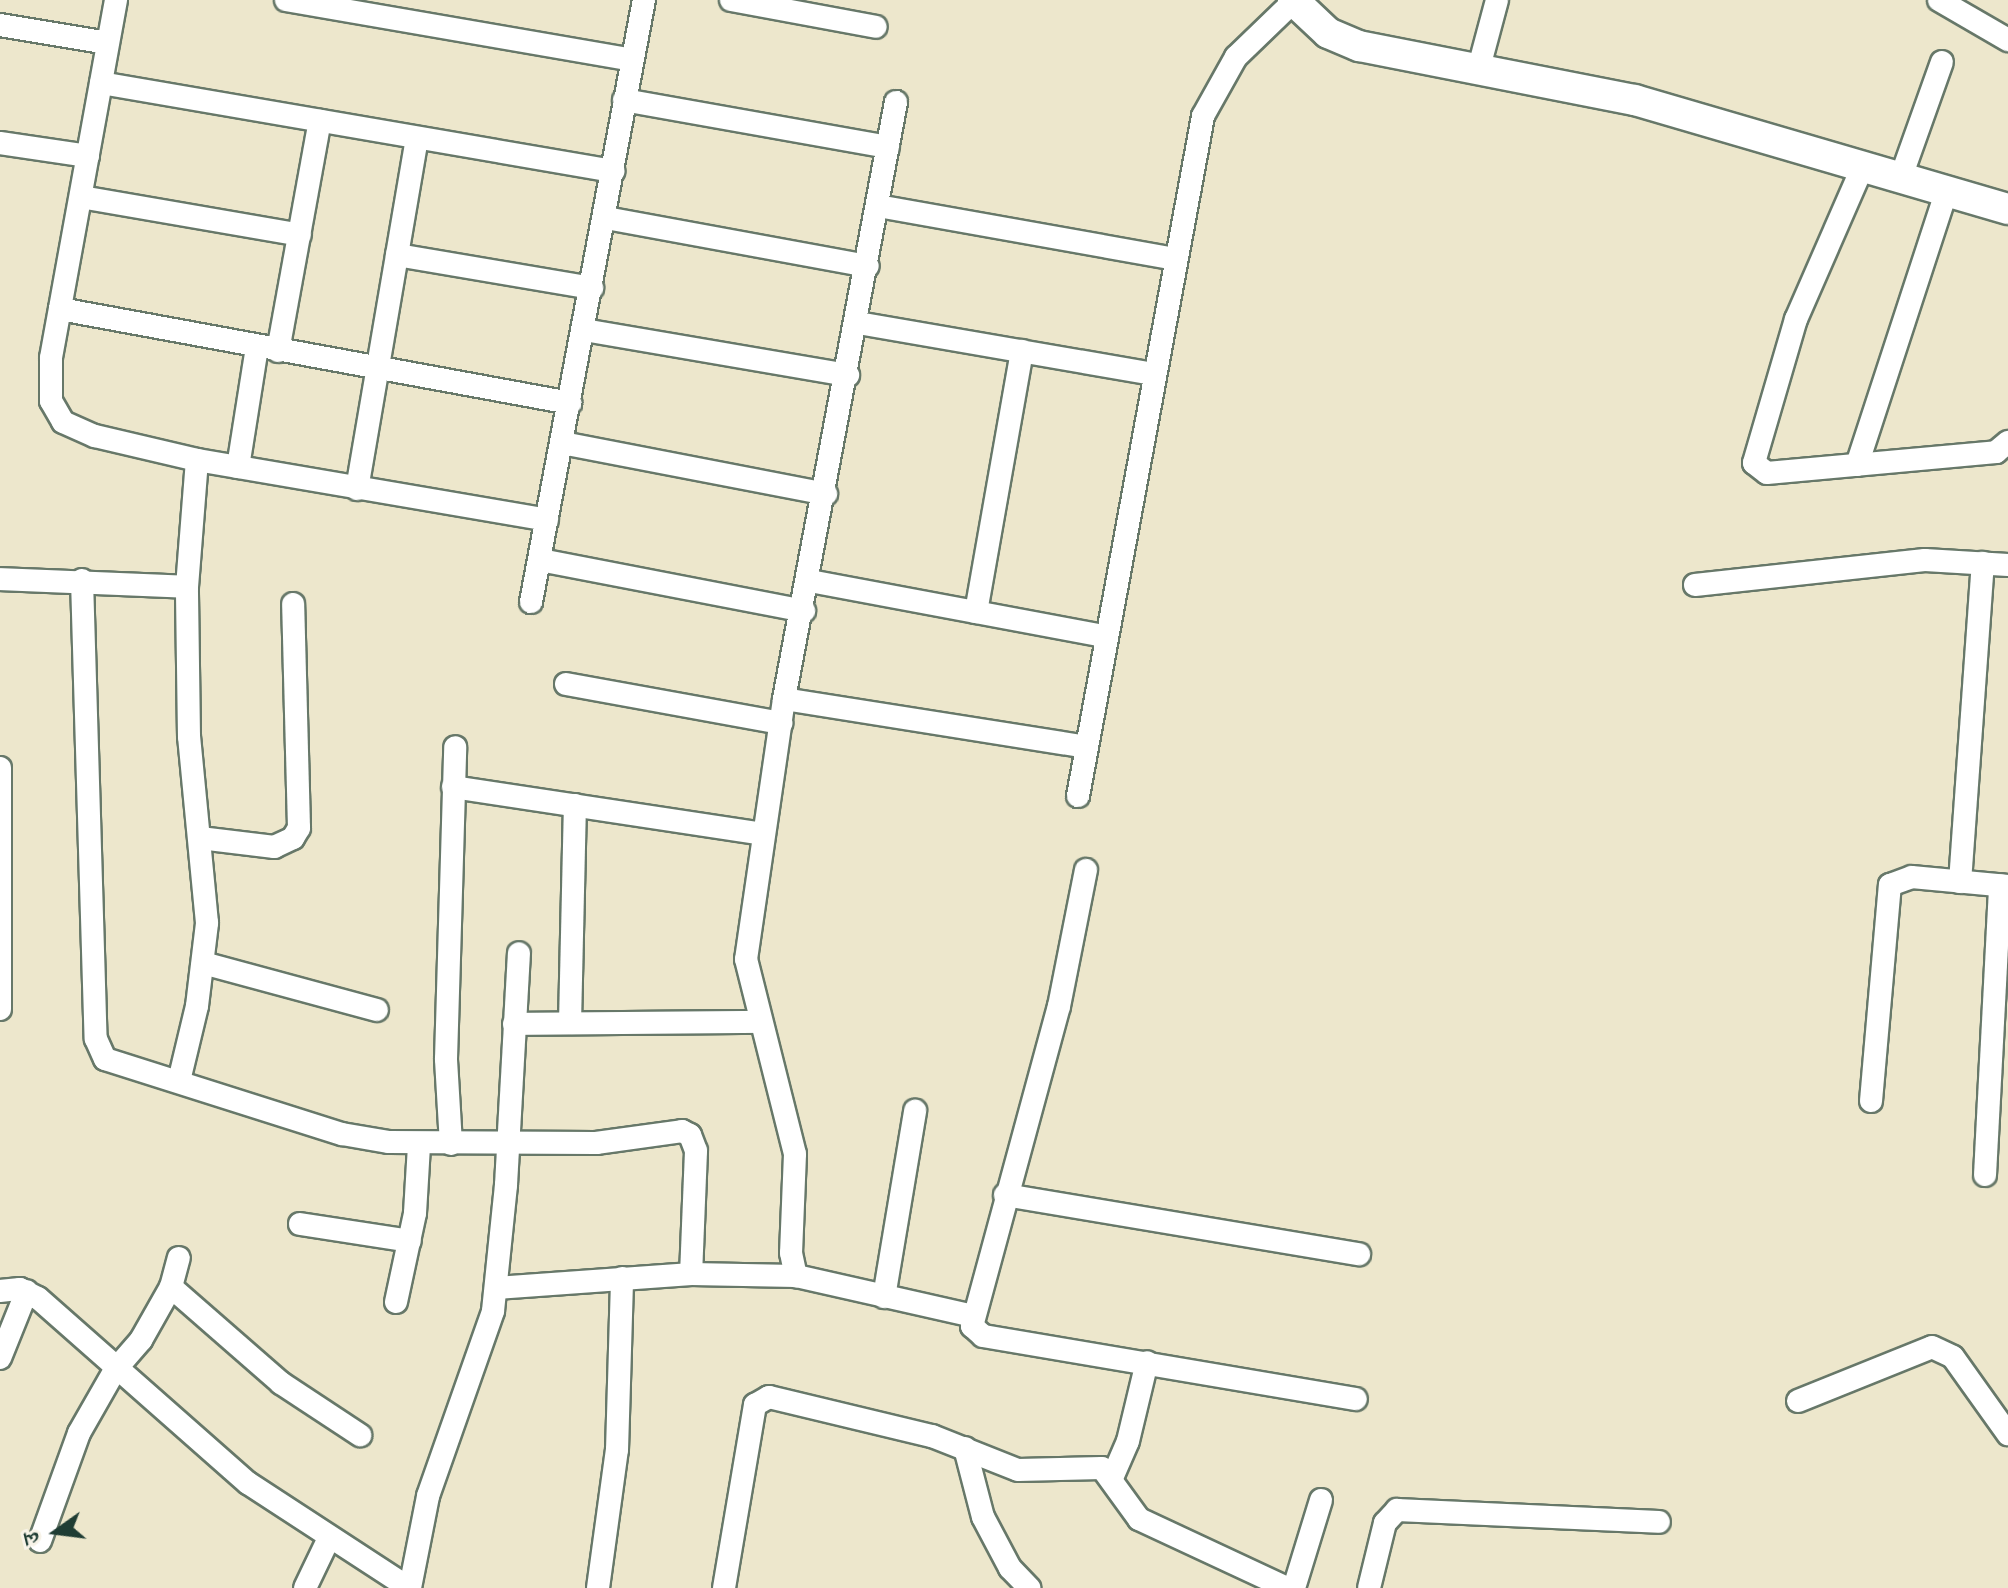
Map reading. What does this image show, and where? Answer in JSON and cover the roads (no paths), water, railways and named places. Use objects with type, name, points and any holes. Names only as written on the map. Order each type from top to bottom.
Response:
[{"type":"street","points":[[116,0],[49,383],[63,422],[95,436],[197,460],[547,520]]},
{"type":"street","points":[[286,0],[338,4],[632,60]]},
{"type":"street","points":[[531,602],[606,218],[624,100],[644,0]]},
{"type":"street","points":[[731,0],[876,27]]},
{"type":"street","points":[[1478,71],[1497,0]]},
{"type":"street","points":[[1939,0],[2008,40]]},
{"type":"street","points":[[1078,796],[1153,374],[1209,101],[1236,57],[1294,1],[1328,33],[1359,46],[1635,100],[2008,209]]},
{"type":"street","points":[[0,25],[108,43]]},
{"type":"street","points":[[1901,177],[1942,62]]},
{"type":"street","points":[[101,83],[613,171]]},
{"type":"street","points":[[624,100],[888,147]]},
{"type":"street","points":[[796,1276],[791,1253],[795,1154],[745,946],[784,699],[810,581],[896,102]]},
{"type":"street","points":[[238,467],[300,235],[320,121]]},
{"type":"street","points":[[357,489],[417,138]]},
{"type":"street","points":[[0,143],[88,156]]},
{"type":"street","points":[[1863,166],[1796,319],[1753,455],[1758,470],[1767,473],[1996,452],[2008,442]]},
{"type":"street","points":[[1857,465],[1947,190]]},
{"type":"street","points":[[81,197],[300,235]]},
{"type":"street","points":[[878,206],[1175,259]]},
{"type":"street","points":[[606,218],[868,266]]},
{"type":"street","points":[[397,255],[592,288]]},
{"type":"street","points":[[60,309],[570,403]]},
{"type":"street","points":[[858,323],[1153,374]]},
{"type":"street","points":[[584,330],[848,375]]},
{"type":"street","points":[[976,612],[1022,351]]},
{"type":"street","points":[[562,443],[826,494]]},
{"type":"street","points":[[179,1081],[203,963],[207,923],[189,737],[187,587],[197,460]]},
{"type":"street","points":[[540,560],[804,611]]},
{"type":"street","points":[[1695,585],[1925,560],[2008,565]]},
{"type":"street","points":[[1960,882],[1983,563]]},
{"type":"street","points":[[0,579],[82,580],[187,587]]},
{"type":"street","points":[[82,580],[96,1039],[105,1059],[342,1134],[419,1145],[596,1143],[671,1129],[690,1135],[696,1151],[691,1274]]},
{"type":"street","points":[[810,581],[1105,636]]},
{"type":"street","points":[[200,838],[274,847],[293,838],[299,828],[293,604]]},
{"type":"street","points":[[566,684],[781,723]]},
{"type":"street","points":[[784,699],[1086,747]]},
{"type":"street","points":[[451,1144],[446,1059],[455,747]]},
{"type":"street","points":[[0,768],[0,1009]]},
{"type":"street","points":[[453,787],[763,834]]},
{"type":"street","points":[[570,1023],[575,805]]},
{"type":"street","points":[[1086,870],[1059,1006],[1005,1195],[972,1326],[983,1336],[1356,1399]]},
{"type":"street","points":[[1871,1101],[1890,885],[1903,878],[2004,886],[1985,1175]]},
{"type":"street","points":[[0,1291],[27,1291],[248,1483],[410,1588],[428,1496],[482,1352],[496,1288],[519,953]]},
{"type":"street","points":[[203,963],[377,1010]]},
{"type":"street","points":[[514,1024],[761,1022]]},
{"type":"street","points":[[884,1297],[915,1111]]},
{"type":"street","points":[[396,1302],[410,1241],[419,1145]]},
{"type":"street","points":[[1005,1195],[1359,1254]]},
{"type":"street","points":[[300,1224],[410,1241]]},
{"type":"street","points":[[40,1541],[79,1433],[115,1370],[141,1340],[171,1287],[179,1258]]},
{"type":"street","points":[[496,1288],[691,1274],[796,1276],[973,1316]]},
{"type":"street","points":[[598,1588],[617,1450],[622,1278]]},
{"type":"street","points":[[171,1287],[281,1383],[360,1435]]},
{"type":"street","points":[[0,1358],[27,1291]]},
{"type":"street","points":[[1798,1401],[1932,1347],[1953,1357],[2008,1434]]},
{"type":"street","points":[[1112,1478],[1128,1441],[1147,1362]]},
{"type":"street","points":[[724,1588],[755,1405],[761,1400],[795,1402],[965,1448],[1018,1470],[1080,1465],[1102,1468],[1139,1519],[1287,1588]]},
{"type":"street","points":[[965,1448],[983,1517],[1010,1568],[1029,1588]]},
{"type":"street","points":[[1294,1588],[1321,1500]]},
{"type":"street","points":[[1369,1588],[1385,1523],[1397,1510],[1659,1522]]},
{"type":"street","points":[[305,1588],[329,1538]]}]
